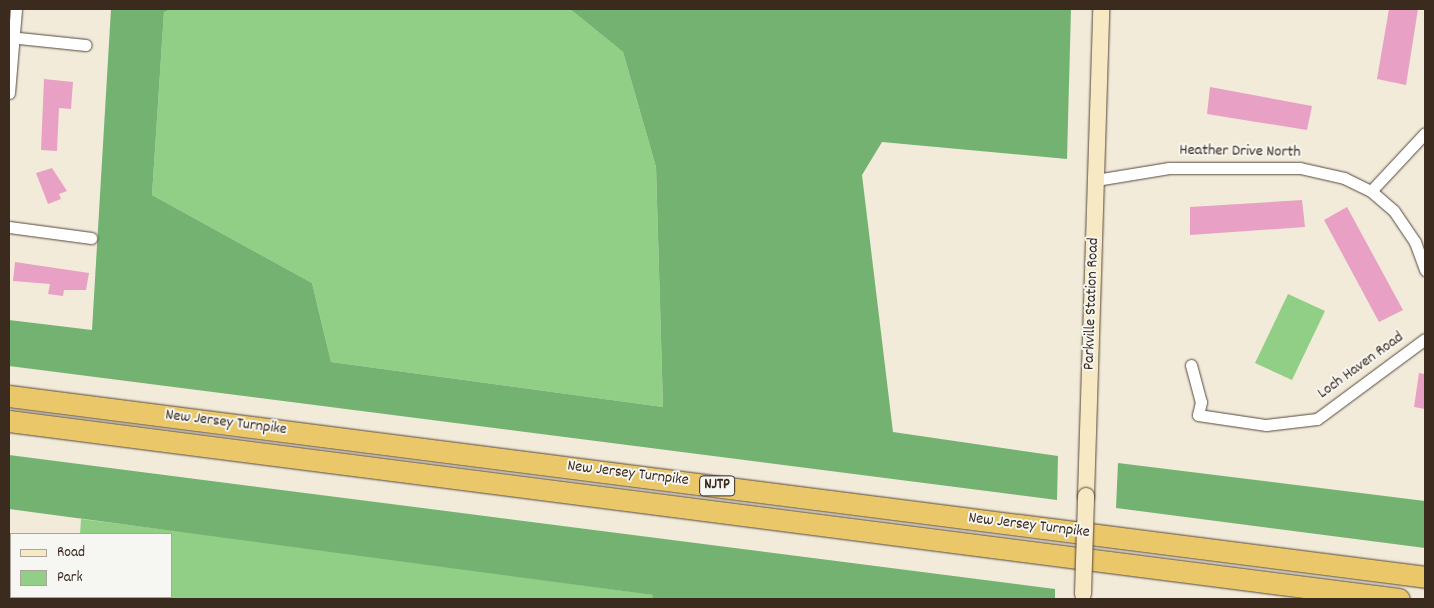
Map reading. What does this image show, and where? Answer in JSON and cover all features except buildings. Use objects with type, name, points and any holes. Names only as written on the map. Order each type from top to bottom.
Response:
[{"type":"highway","name":"New Jersey Turnpike","points":[[9,396],[1425,577]]},
{"type":"highway","name":"New Jersey Turnpike","points":[[9,421],[1399,599]]},
{"type":"main road","name":"Parkville Station Road","points":[[1083,597],[1101,9]]},
{"type":"street","points":[[9,93],[11,37],[16,9]]},
{"type":"street","points":[[11,37],[86,45]]},
{"type":"street","points":[[1371,191],[1425,133]]},
{"type":"street","name":"Heather Drive North","points":[[1096,180],[1169,168],[1300,168],[1344,178],[1371,191],[1405,225],[1425,270]]},
{"type":"street","points":[[9,227],[91,238]]},
{"type":"street","name":"Loch Haven Road","points":[[1191,366],[1201,402],[1198,415],[1266,425],[1316,419],[1425,339]]},
{"type":"green space","points":[[111,9],[171,9],[164,12],[152,195],[312,283],[331,362],[663,407],[656,167],[623,52],[570,9],[1071,9],[1067,159],[882,142],[862,175],[893,432],[1058,456],[1057,500],[9,366],[9,320],[92,330]]},
{"type":"green space","points":[[171,9],[570,9],[623,52],[656,167],[663,407],[331,362],[312,283],[152,195],[164,12]]},
{"type":"green space","points":[[1288,294],[1325,311],[1292,380],[1255,363]]},
{"type":"green space","points":[[9,455],[1055,589],[1055,599],[652,599],[653,595],[9,509]]},
{"type":"green space","points":[[1118,463],[1425,501],[1425,548],[1116,508]]},
{"type":"green space","points":[[81,519],[654,595],[652,599],[76,599],[172,598],[172,533],[80,533]]}]
